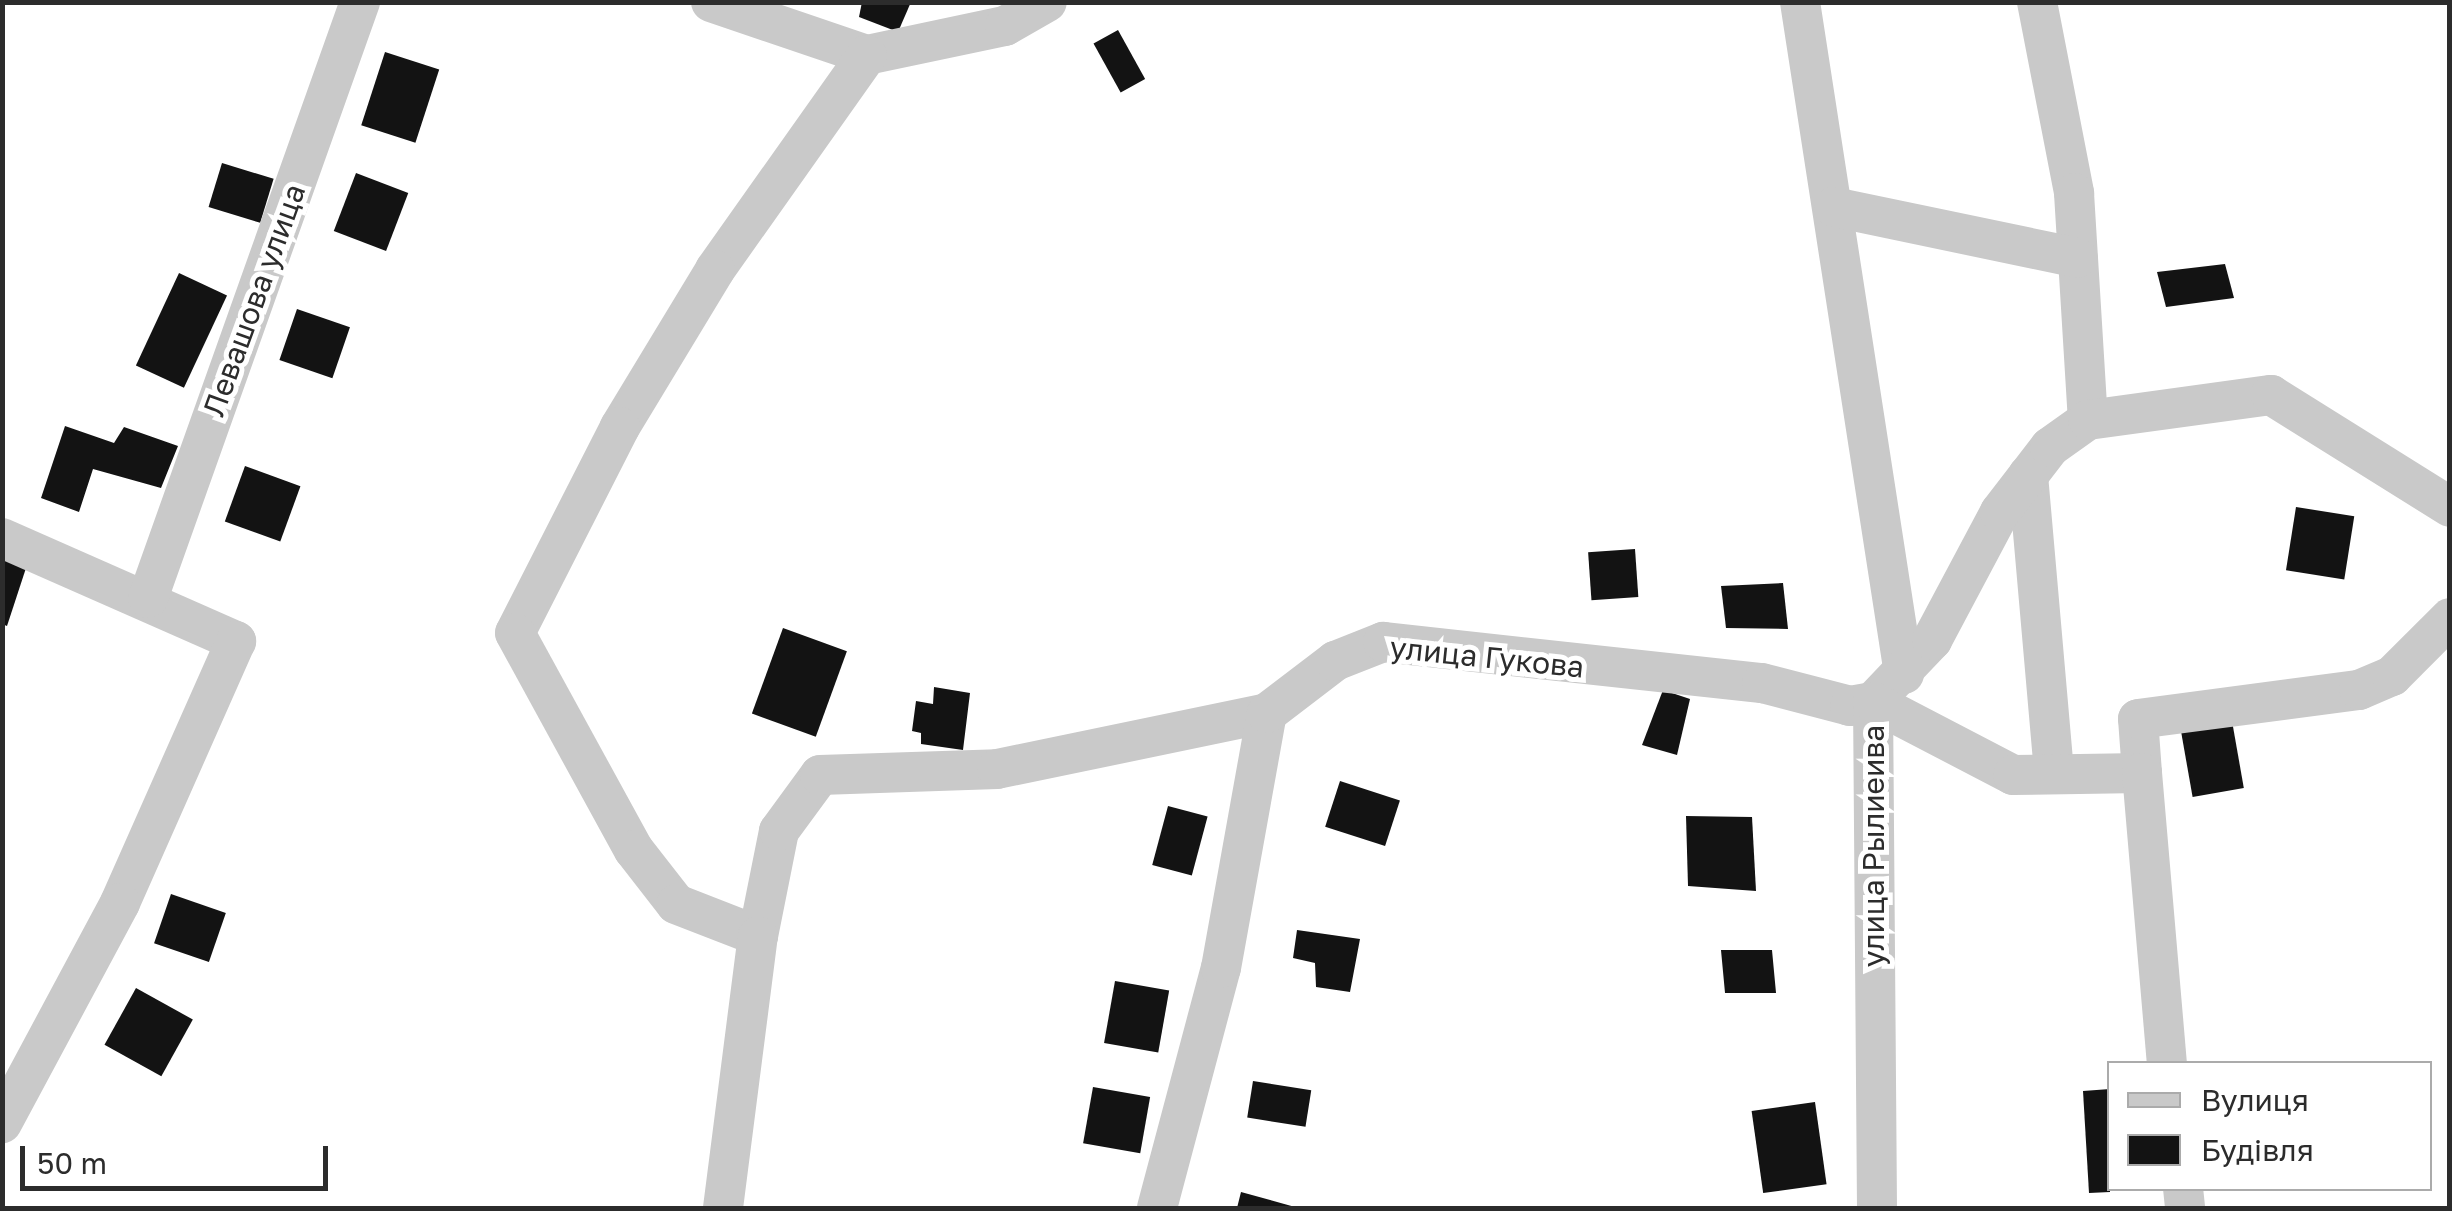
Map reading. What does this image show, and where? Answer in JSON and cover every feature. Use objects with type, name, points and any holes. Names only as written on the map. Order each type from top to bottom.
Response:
[{"type":"street","name":"Левашова улица","points":[[148,598],[360,2]]},
{"type":"street","points":[[710,2],[867,55],[1004,26],[1047,2]]},
{"type":"street","points":[[1800,2],[1904,674]]},
{"type":"street","points":[[2038,2],[2074,193],[2088,420]]},
{"type":"street","points":[[758,936],[676,904],[634,850],[515,633],[620,426],[714,270],[867,55]]},
{"type":"street","points":[[1834,208],[2078,258]]},
{"type":"street","points":[[1873,702],[1904,674],[2050,447],[2088,420],[2270,396],[2450,507]]},
{"type":"street","points":[[2028,476],[2054,774]]},
{"type":"street","points":[[2409,482],[2450,480]]},
{"type":"street","points":[[2,538],[148,598],[236,640],[120,904],[2,1123]]},
{"type":"street","points":[[2167,1061],[2138,719],[2359,690],[2392,676],[2450,618]]},
{"type":"street","name":"улица Гукова","points":[[1266,713],[1335,660],[1382,642],[1762,683],[1850,706],[1873,702]]},
{"type":"street","name":"улица Рылиеива","points":[[1878,1208],[1873,702],[2013,775],[2142,773]]},
{"type":"street","points":[[723,1208],[758,936],[779,832],[820,774],[997,770],[1266,713],[1221,968],[1158,1208]]},
{"type":"building","points":[[862,2],[911,2],[898,32],[859,17]]},
{"type":"building","points":[[1118,30],[1145,79],[1121,93],[1094,44]]},
{"type":"building","points":[[385,52],[439,70],[415,143],[361,125]]},
{"type":"building","points":[[222,163],[274,179],[260,223],[209,207]]},
{"type":"building","points":[[356,173],[408,193],[386,251],[334,231]]},
{"type":"building","points":[[2225,264],[2234,298],[2166,307],[2157,272]]},
{"type":"building","points":[[179,273],[227,295],[184,388],[136,365]]},
{"type":"building","points":[[297,309],[350,327],[332,378],[279,360]]},
{"type":"building","points":[[65,426],[114,443],[124,427],[178,446],[161,488],[93,469],[79,512],[41,498]]},
{"type":"building","points":[[245,466],[300,486],[280,542],[225,521]]},
{"type":"building","points":[[2296,507],[2354,516],[2344,579],[2286,570]]},
{"type":"building","points":[[1635,549],[1638,597],[1591,600],[1588,552]]},
{"type":"building","points":[[2,559],[26,568],[7,626],[2,624]]},
{"type":"building","points":[[1783,583],[1788,629],[1726,628],[1721,586]]},
{"type":"building","points":[[783,628],[847,651],[816,737],[752,714]]},
{"type":"building","points":[[934,687],[970,693],[963,750],[921,744],[921,733],[912,731],[916,701],[933,704]]},
{"type":"building","points":[[1663,690],[1690,699],[1677,755],[1642,745]]},
{"type":"building","points":[[2232,721],[2244,788],[2193,797],[2181,730]]},
{"type":"building","points":[[1340,781],[1400,800],[1385,846],[1325,827]]},
{"type":"building","points":[[1168,806],[1208,817],[1192,876],[1152,865]]},
{"type":"building","points":[[1686,816],[1752,817],[1756,891],[1688,886]]},
{"type":"building","points":[[171,894],[226,913],[209,962],[154,943]]},
{"type":"building","points":[[1297,930],[1360,939],[1350,992],[1316,987],[1315,963],[1293,958]]},
{"type":"building","points":[[1721,950],[1772,950],[1776,993],[1725,993]]},
{"type":"building","points":[[1115,981],[1169,991],[1158,1053],[1104,1043]]},
{"type":"building","points":[[136,988],[193,1020],[161,1076],[104,1045]]},
{"type":"building","points":[[1253,1081],[1311,1090],[1305,1127],[1247,1118]]},
{"type":"building","points":[[1093,1087],[1150,1097],[1140,1153],[1083,1143]]},
{"type":"building","points":[[2107,1089],[2110,1192],[2089,1193],[2083,1091]]},
{"type":"building","points":[[1815,1102],[1827,1184],[1763,1193],[1752,1111]]},
{"type":"building","points":[[1241,1192],[1295,1207],[1295,1208],[1237,1208]]}]
